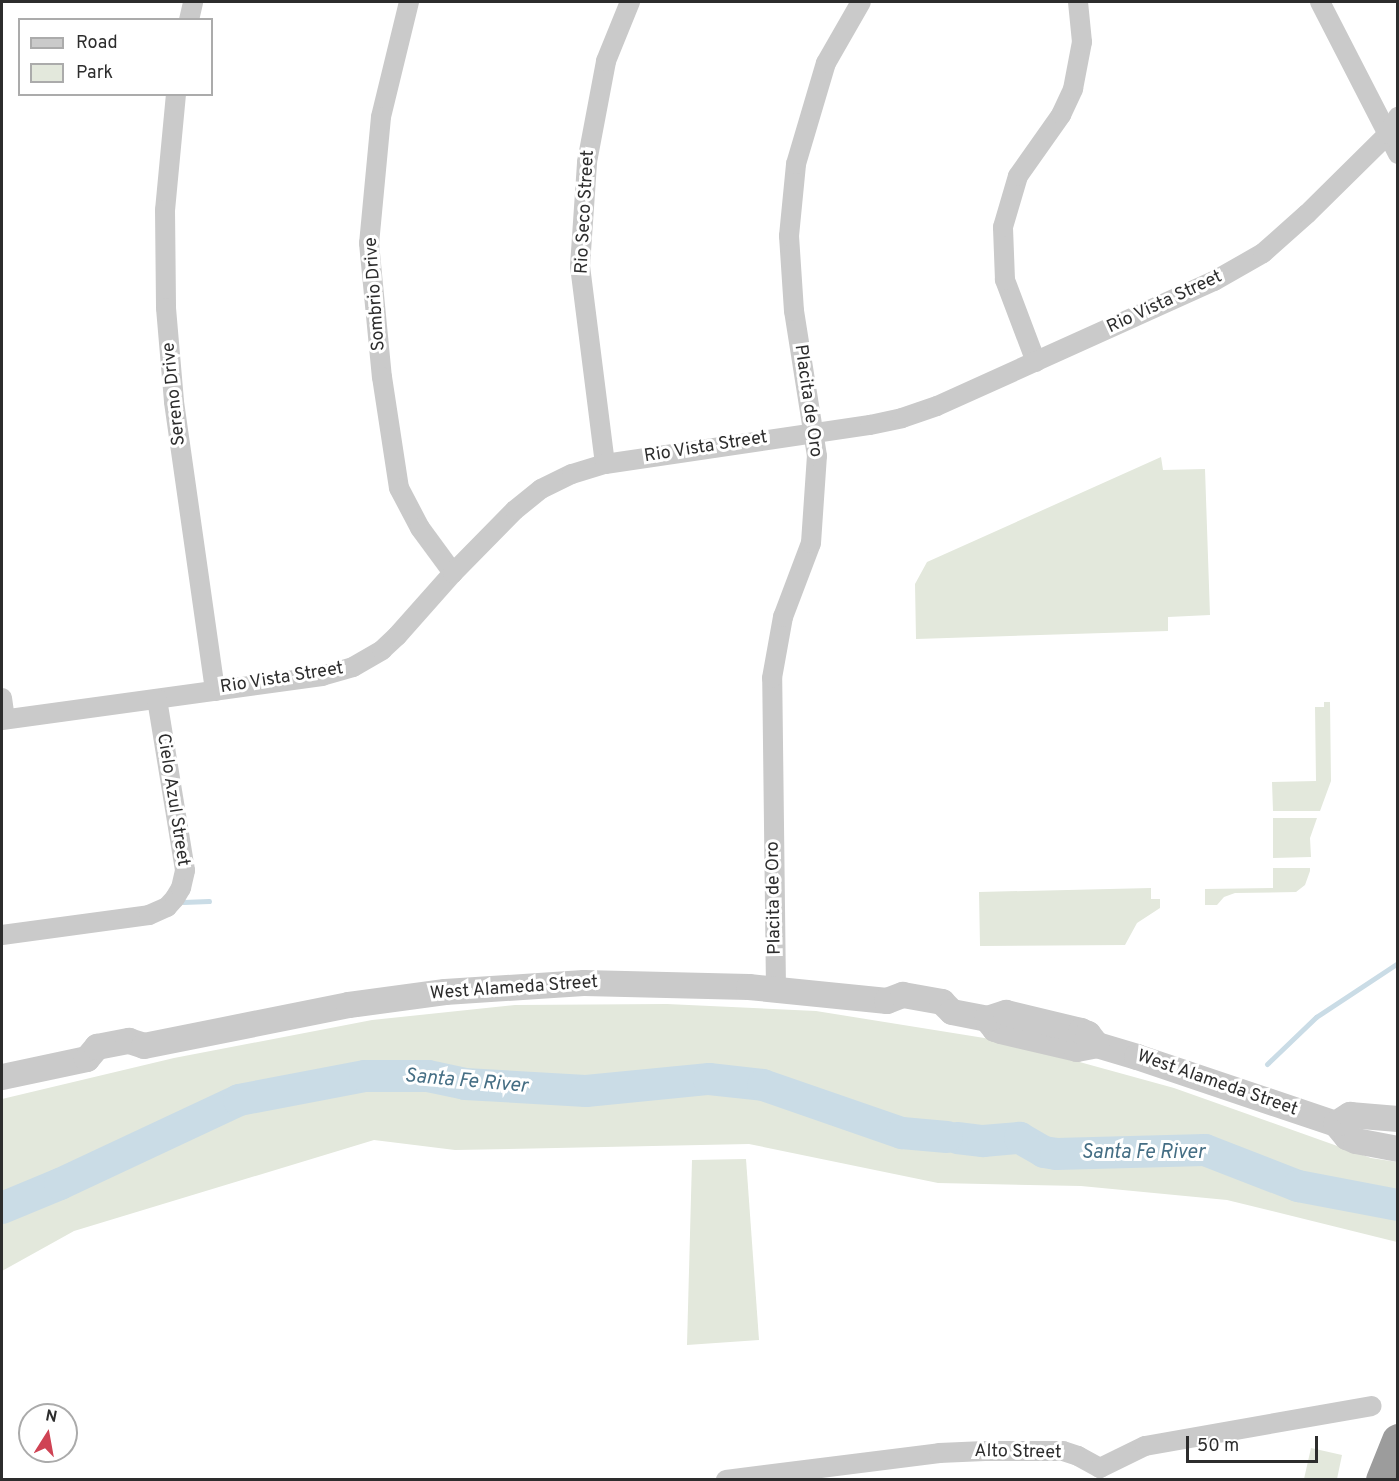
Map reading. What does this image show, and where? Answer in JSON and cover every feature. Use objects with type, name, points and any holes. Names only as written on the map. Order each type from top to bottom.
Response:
[{"type":"highway","points":[[1382,1479],[1398,1440]]},
{"type":"street","points":[[189,18],[193,2]]},
{"type":"street","name":"Sombrio Drive","points":[[409,2],[381,117],[369,243],[382,377],[399,488],[420,528],[453,573]]},
{"type":"street","name":"Rio Seco Street","points":[[605,464],[580,266],[587,162],[595,117],[606,60],[630,2]]},
{"type":"street","name":"Placita de Oro","points":[[776,989],[772,678],[783,617],[812,543],[816,456],[795,311],[789,236],[796,164],[826,63],[861,2]]},
{"type":"street","points":[[1036,362],[1005,280],[1003,227],[1018,176],[1061,115],[1073,89],[1082,42],[1078,2]]},
{"type":"street","points":[[1320,2],[1393,125],[1398,154]]},
{"type":"street","name":"Sereno Drive","points":[[176,96],[165,210],[166,308],[174,402],[215,691]]},
{"type":"street","name":"Rio Vista Street","points":[[3,720],[322,676],[353,668],[382,650],[397,636],[453,573],[535,494],[572,474],[605,464],[902,418],[1036,362],[1214,281],[1263,253],[1307,214],[1393,125]]},
{"type":"street","points":[[2,698],[3,720]]},
{"type":"street","name":"Cielo Azul Street","points":[[2,935],[149,915],[167,908],[175,898],[181,888],[184,870],[157,699]]},
{"type":"street","name":"West Alameda Street","points":[[2,1077],[87,1059],[97,1047],[129,1041],[144,1046],[349,1005],[480,989],[620,983],[776,989],[887,1001],[903,995],[936,1000],[946,1004],[952,1012],[987,1019],[1006,1013],[1081,1031],[1088,1034],[1097,1045],[1180,1070],[1336,1124],[1347,1137],[1398,1149]]},
{"type":"street","points":[[1336,1124],[1350,1115],[1398,1119]]},
{"type":"street","name":"Alto Street","points":[[726,1479],[939,1453],[985,1451],[1064,1451],[1078,1456],[1103,1475],[1145,1446],[1372,1406]]},
{"type":"green space","points":[[1161,457],[1163,470],[1205,469],[1210,615],[1168,617],[1168,631],[916,639],[915,584],[927,562]]},
{"type":"green space","points":[[1324,702],[1330,702],[1331,781],[1320,811],[1273,811],[1272,782],[1316,781],[1315,707],[1324,707]]},
{"type":"green space","points":[[1273,818],[1317,818],[1310,838],[1311,857],[1273,858]]},
{"type":"green space","points":[[1273,868],[1310,868],[1310,871],[1305,885],[1296,892],[1235,893],[1224,897],[1217,905],[1205,905],[1205,889],[1273,888]]},
{"type":"green space","points":[[1151,888],[1151,899],[1160,899],[1160,908],[1137,923],[1125,945],[980,946],[979,892]]},
{"type":"green space","points":[[667,1004],[816,1011],[1003,1041],[1174,1088],[1371,1158],[1397,1162],[1397,1242],[1227,1200],[1081,1186],[938,1183],[749,1144],[455,1150],[374,1140],[74,1231],[2,1271],[2,1099],[174,1058],[372,1020],[515,1005]]},
{"type":"green space","points":[[746,1159],[759,1340],[687,1345],[692,1160]]},
{"type":"green space","points":[[1311,1448],[1342,1455],[1337,1479],[1304,1479]]},
{"type":"waterway","points":[[183,902],[209,901]]},
{"type":"waterway","points":[[1267,1064],[1316,1017],[1398,963]]},
{"type":"waterway","name":"Santa Fe River","points":[[2,1208],[60,1184],[239,1100],[365,1076],[428,1076],[465,1084],[586,1091],[709,1079],[763,1085],[902,1133],[947,1137]]},
{"type":"waterway","name":"Santa Fe River","points":[[957,1138],[983,1141],[1020,1138],[1044,1152],[1056,1154],[1205,1150],[1298,1186],[1398,1205]]}]
